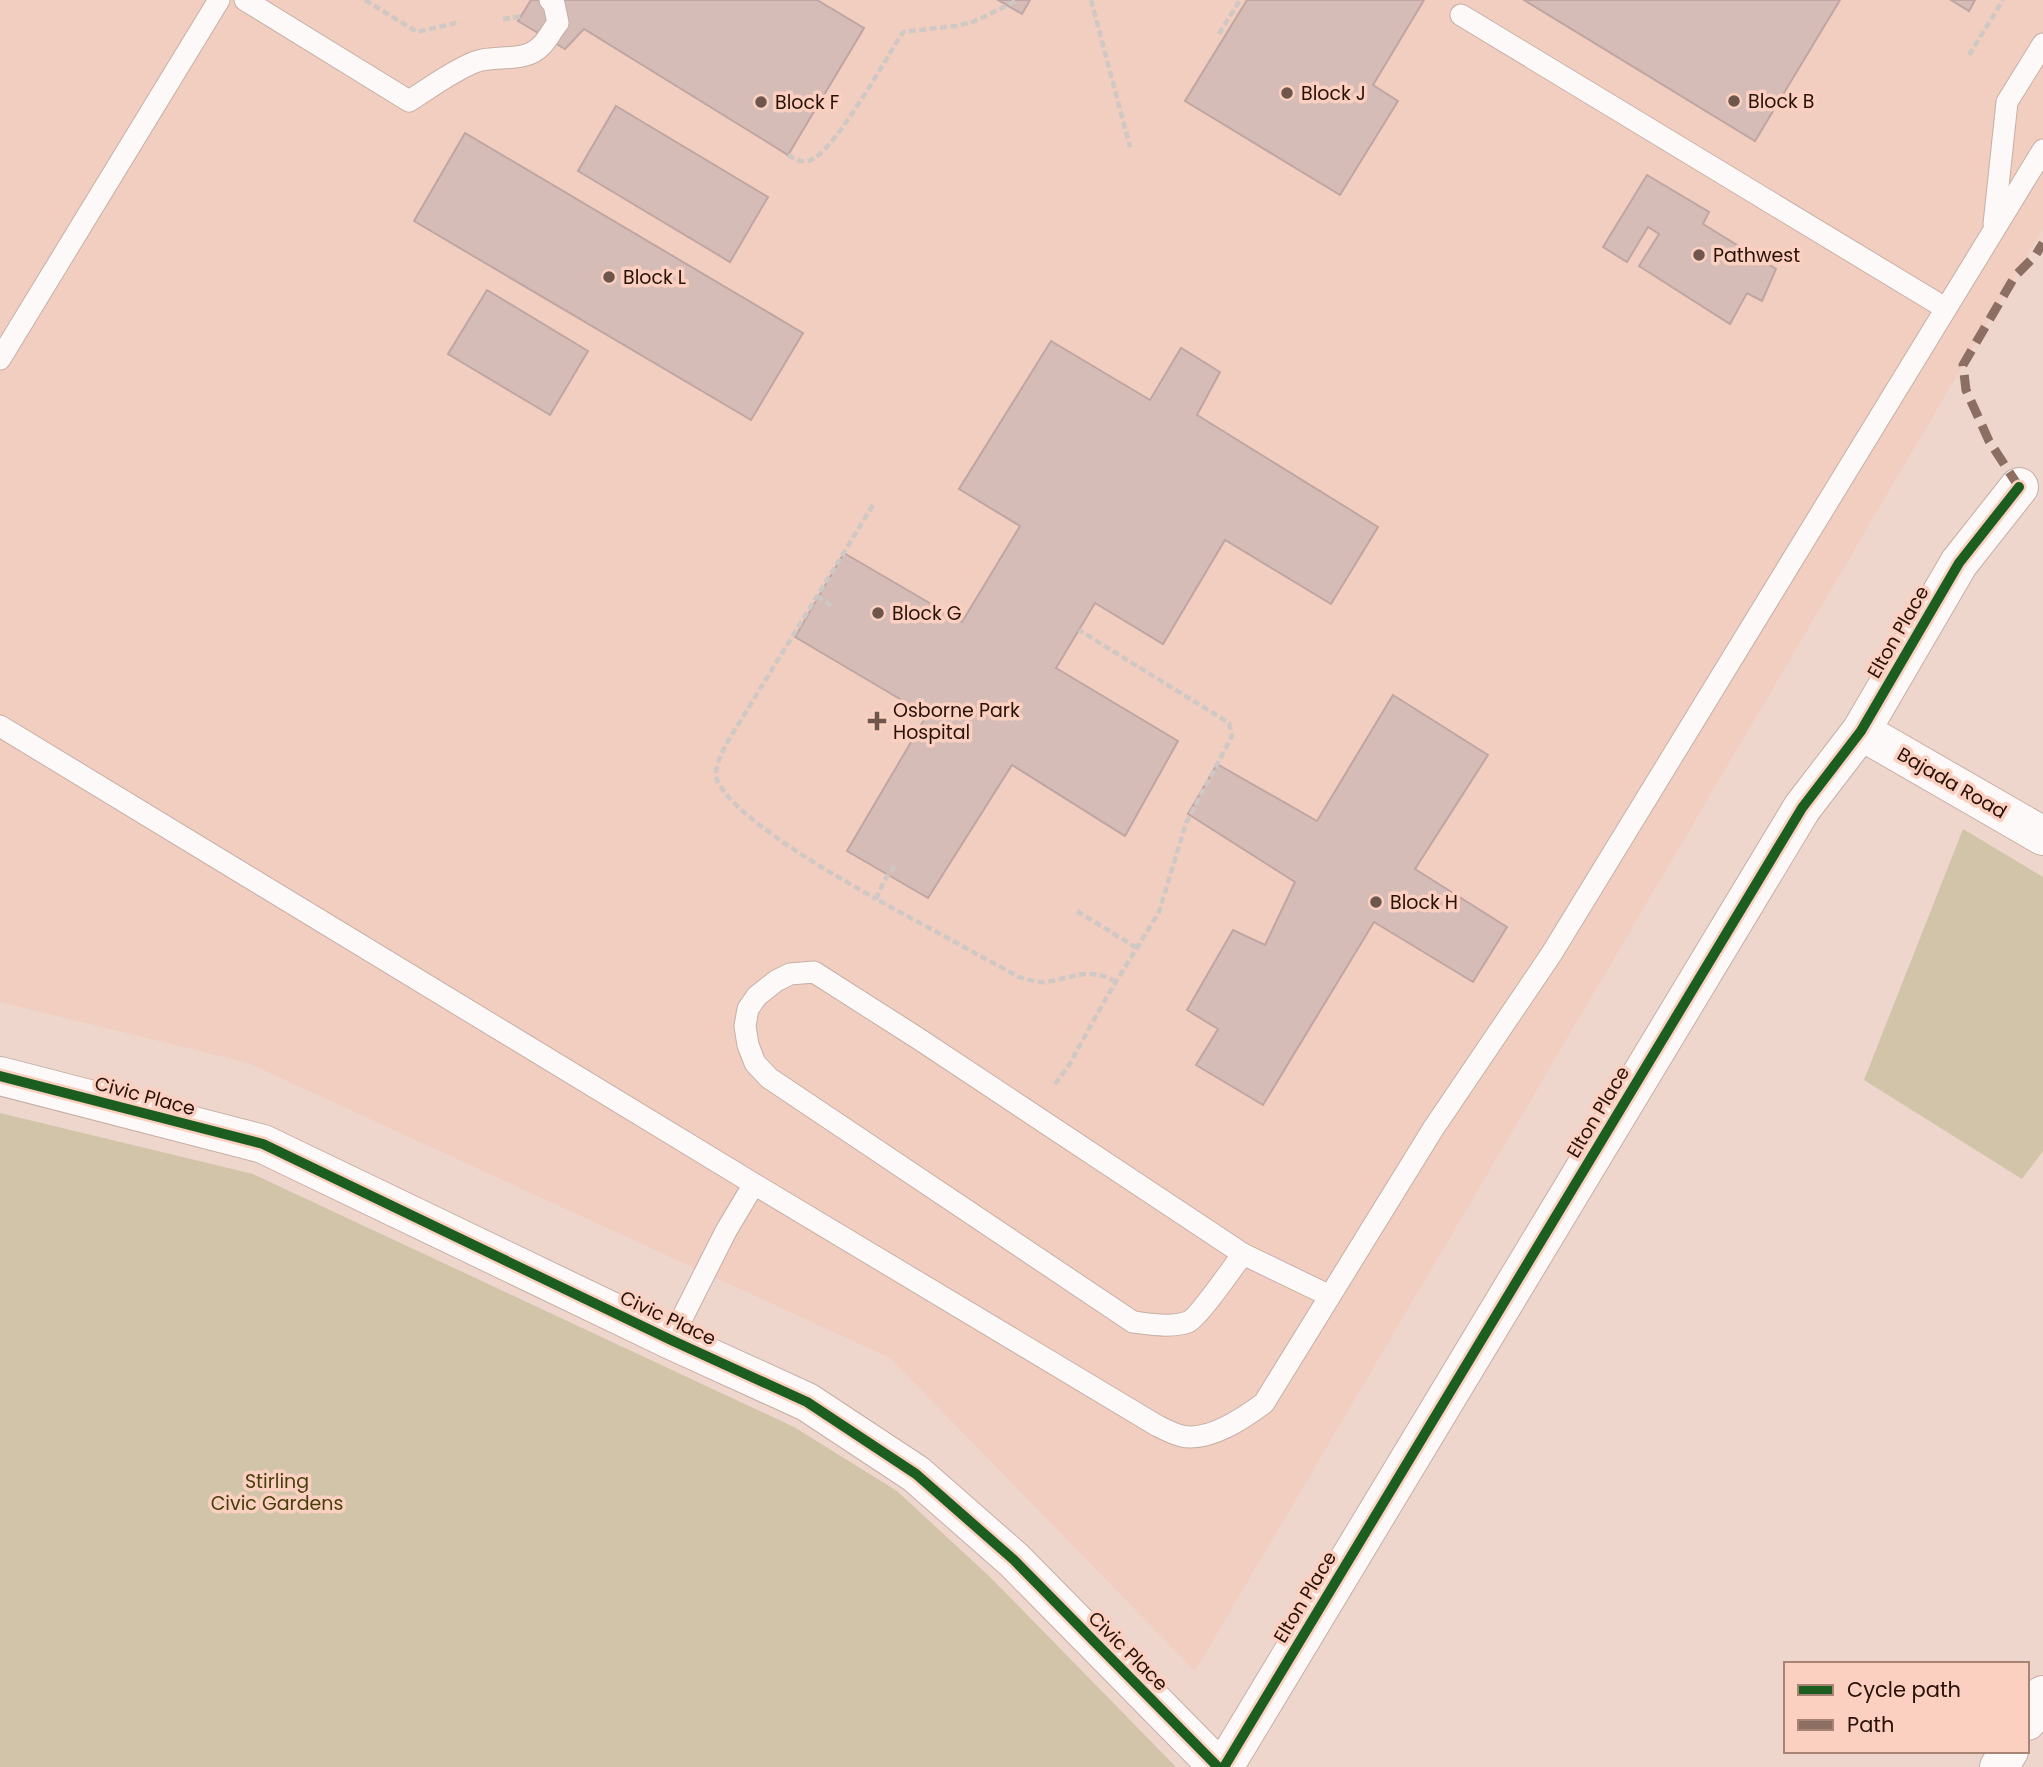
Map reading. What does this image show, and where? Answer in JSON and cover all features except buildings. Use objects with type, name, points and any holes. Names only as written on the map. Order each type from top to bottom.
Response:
[{"type":"street","name":"Elton Place","points":[[1224,1767],[1802,808],[1861,731],[1959,563],[2019,487]]},
{"type":"street","name":"Bajada Road","points":[[1861,731],[2043,836]]},
{"type":"street","name":"Civic Place","points":[[0,1076],[263,1144],[671,1340],[807,1402],[916,1474],[1014,1560],[1218,1767]]},
{"type":"street","points":[[2029,1718],[2043,1695]]},
{"type":"lane","points":[[0,359],[219,0]]},
{"type":"lane","points":[[245,0],[409,101],[472,63],[488,58],[506,59],[527,55],[541,47],[558,23],[554,4],[550,0]]},
{"type":"lane","points":[[1461,15],[1945,308]]},
{"type":"lane","points":[[1993,229],[2007,102],[2043,44]]},
{"type":"lane","points":[[0,726],[1156,1425],[1184,1437],[1214,1433],[1242,1419],[1264,1403],[1433,1129],[1552,953],[2043,150]]},
{"type":"lane","points":[[1243,1254],[1204,1307],[1190,1321],[1159,1325],[1133,1322],[769,1078],[755,1063],[748,1045],[745,1026],[748,1009],[757,996],[776,981],[790,974],[814,972],[908,1031],[1019,1108],[1243,1254],[1330,1296]]},
{"type":"lane","points":[[671,1340],[726,1231],[754,1184]]},
{"type":"path","points":[[365,0],[417,33],[460,22]]},
{"type":"path","points":[[788,155],[799,161],[811,160],[830,145],[904,32],[973,22],[1018,0]]},
{"type":"path","points":[[1091,0],[1130,147]]},
{"type":"path","points":[[1219,34],[1240,0]]},
{"type":"path","points":[[1969,55],[2003,0]]},
{"type":"path","points":[[873,505],[725,746],[716,771],[716,781],[747,815],[817,865],[1019,977],[1046,982],[1064,976],[1097,974],[1116,982]]},
{"type":"path","points":[[817,596],[833,607]]},
{"type":"path","points":[[1055,1084],[1069,1065],[1159,912],[1186,823],[1232,736],[1229,723],[1079,630]]},
{"type":"path","points":[[876,899],[895,866]]},
{"type":"path","points":[[1077,911],[1137,948]]},
{"type":"shaded area","name":"Osborne Park Hospital","points":[[0,0],[2043,0],[2043,229],[1195,1671],[890,1358],[248,1063],[0,1002]]},
{"type":"green space","points":[[1963,829],[2043,877],[2043,1151],[2022,1179],[1864,1080]]},
{"type":"green space","name":"Stirling Civic Gardens","points":[[0,1113],[253,1174],[794,1427],[897,1491],[990,1577],[1176,1767],[0,1767]]},
{"type":"marked path","points":[[2019,487],[1989,441],[1966,390],[1963,365],[2015,276],[2035,256],[2043,243]]},
{"type":"cycle path","points":[[1224,1767],[1802,808],[1861,731],[1959,563],[2019,487]]},
{"type":"cycle path","points":[[0,1076],[263,1144],[671,1340],[807,1402],[916,1474],[1014,1560],[1218,1767]]},
{"type":"place","name":"Block J","points":[[1287,93]]},
{"type":"place","name":"Block B","points":[[1734,101]]},
{"type":"place","name":"Block F","points":[[761,102]]},
{"type":"place","name":"Pathwest","points":[[1699,255]]},
{"type":"place","name":"Block L","points":[[609,277]]},
{"type":"place","name":"Block G","points":[[878,613]]},
{"type":"place","name":"Osborne Park Hospital","points":[[877,721]]},
{"type":"place","name":"Block H","points":[[1376,902]]}]
